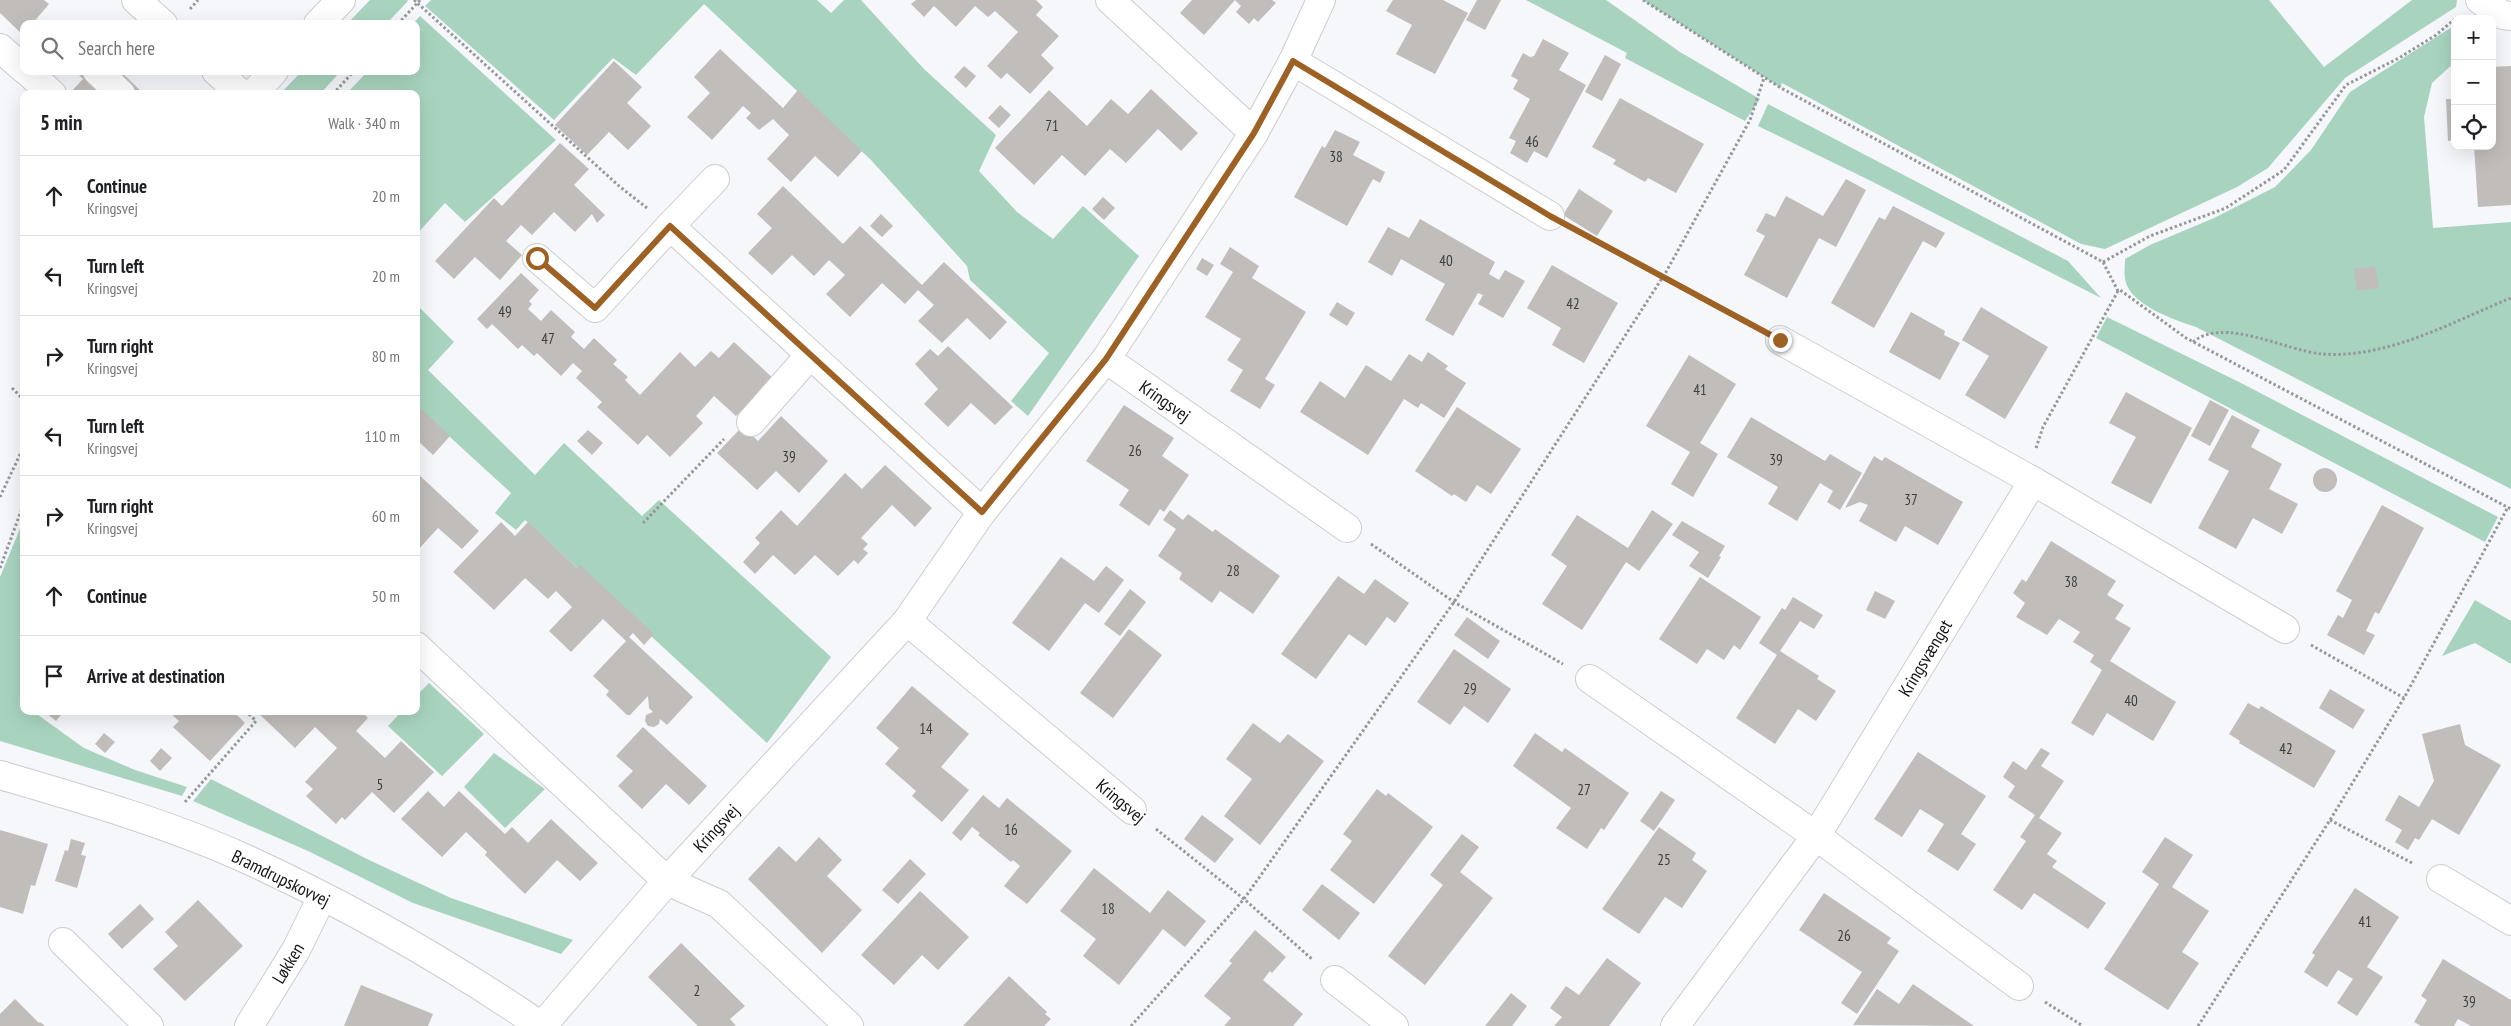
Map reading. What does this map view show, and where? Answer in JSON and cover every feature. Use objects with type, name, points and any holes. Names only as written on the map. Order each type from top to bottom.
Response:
[{"type":"street","points":[[136,0],[158,20]]},
{"type":"street","points":[[322,20],[341,0]]},
{"type":"street","points":[[1110,0],[1254,133]]},
{"type":"street","name":"Kringsvej","points":[[541,1026],[666,881],[907,620],[982,512],[1106,359],[1254,133],[1293,61],[1321,0]]},
{"type":"street","points":[[2470,7],[2511,16]]},
{"type":"street","points":[[1293,61],[1550,216]]},
{"type":"street","points":[[33,75],[48,90]]},
{"type":"street","points":[[101,75],[117,90]]},
{"type":"street","points":[[257,90],[270,75]]},
{"type":"street","points":[[537,258],[595,308],[715,179]]},
{"type":"street","points":[[670,226],[982,512]]},
{"type":"street","points":[[1780,340],[2033,481],[2285,630]]},
{"type":"street","points":[[752,422],[810,355]]},
{"type":"street","name":"Kringsvej","points":[[1106,359],[1347,528]]},
{"type":"street","name":"Kringsvænget","points":[[1675,1026],[1816,836],[2033,481]]},
{"type":"street","name":"Kringsvej","points":[[907,620],[1132,810]]},
{"type":"street","points":[[420,650],[666,881],[720,904],[849,1026]]},
{"type":"street","points":[[1590,679],[1816,836],[2019,986]]},
{"type":"street","name":"Bramdrupskovvej","points":[[0,775],[102,805],[243,858],[322,897],[471,979],[541,1026]]},
{"type":"street","points":[[2441,879],[2511,921]]},
{"type":"street","name":"Løkken","points":[[249,1026],[296,950],[322,897]]},
{"type":"street","points":[[63,942],[149,1026]]},
{"type":"street","points":[[1336,980],[1394,1026]]},
{"type":"path","points":[[1643,0],[1764,78],[2103,262],[2118,291],[2120,290],[2193,342],[2509,508],[2404,698],[2330,820],[2198,1026]]},
{"type":"path","points":[[401,20],[417,1],[619,186],[670,226]]},
{"type":"path","points":[[2103,262],[2150,236],[2226,208],[2284,170],[2346,85],[2429,39],[2470,7]]},
{"type":"path","points":[[337,90],[350,75]]},
{"type":"path","points":[[1131,1026],[1244,899],[1454,602],[1662,277],[1750,120],[1764,78]]},
{"type":"path","points":[[1550,216],[1780,340]]},
{"type":"path","points":[[2033,481],[2034,456],[2043,427],[2118,291]]},
{"type":"path","points":[[2193,342],[2200,336],[2230,332],[2320,354],[2355,354],[2412,339],[2511,298]]},
{"type":"path","points":[[12,388],[20,396]]},
{"type":"path","points":[[643,523],[737,426],[752,422]]},
{"type":"path","points":[[0,497],[20,454]]},
{"type":"path","points":[[0,568],[20,515]]},
{"type":"path","points":[[1347,528],[1454,602],[1590,679]]},
{"type":"path","points":[[2285,630],[2404,698]]},
{"type":"path","points":[[164,827],[256,720],[250,715]]},
{"type":"path","name":"Kringsvej","points":[[1132,810],[1244,899],[1336,980]]},
{"type":"path","points":[[2330,820],[2441,879]]},
{"type":"path","points":[[2019,986],[2083,1026]]},
{"type":"green space","points":[[370,0],[408,1],[390,20],[351,20]]},
{"type":"green space","points":[[431,0],[817,0],[831,13],[844,0],[861,0],[924,69],[996,135],[979,171],[1017,212],[1053,239],[1083,206],[1139,256],[1028,416],[1011,401],[1049,353],[970,280],[967,266],[871,160],[704,4],[636,75],[613,58],[554,120],[425,6]]},
{"type":"green space","points":[[1526,0],[1606,0],[1680,52],[1760,99],[1745,121],[1625,58],[1627,53]]},
{"type":"green space","points":[[1643,0],[2269,0],[2324,67],[2412,0],[2457,0],[2456,7],[2345,78],[2268,168],[2237,187],[2105,249],[2081,244],[1782,83],[1781,88]]},
{"type":"green space","points":[[420,16],[556,140],[465,222],[445,203],[420,231],[420,90],[350,90],[364,75],[420,75],[420,20],[416,20]]},
{"type":"green space","points":[[2451,28],[2451,66],[2432,83],[2424,117],[2433,228],[2511,222],[2511,489],[2196,327],[2165,316],[2144,304],[2128,288],[2125,279],[2125,259],[2150,245],[2214,218],[2275,187],[2311,150],[2350,92]]},
{"type":"green space","points":[[298,75],[337,75],[324,90],[284,90]]},
{"type":"green space","points":[[1768,104],[2068,261],[2101,298],[1758,126]]},
{"type":"green space","points":[[420,308],[454,342],[428,370],[535,475],[564,443],[642,516],[659,500],[831,657],[767,743],[525,520],[516,530],[495,513],[511,493],[420,410]]},
{"type":"green space","points":[[2107,317],[2245,385],[2498,517],[2485,542],[2096,338]]},
{"type":"green space","points":[[20,529],[20,715],[38,715],[84,748],[135,770],[187,787],[182,796],[0,741],[0,577]]},
{"type":"green space","points":[[2475,600],[2511,621],[2511,664],[2475,643],[2442,656]]},
{"type":"green space","points":[[429,683],[484,734],[442,776],[388,726],[398,715],[420,715],[420,692]]},
{"type":"green space","points":[[494,753],[545,789],[505,828],[464,787]]},
{"type":"green space","points":[[211,779],[369,860],[451,898],[573,940],[561,954],[413,903],[308,851],[193,801]]},
{"type":"building","points":[[0,0],[44,0],[49,4],[35,20],[20,20],[20,32],[0,13]]},
{"type":"building","points":[[916,0],[1036,0],[1043,7],[1036,15],[1059,36],[1041,55],[1054,68],[1030,94],[1007,73],[1001,79],[987,66],[1018,32],[995,11],[988,17],[975,6],[956,27],[934,6],[924,17],[911,4]]},
{"type":"building","points":[[1192,0],[1235,0],[1204,35],[1180,13]]},
{"type":"building","points":[[1235,0],[1272,0],[1276,3],[1258,22],[1254,18],[1249,24],[1236,12],[1241,6]]},
{"type":"building","points":[[1393,0],[1443,0],[1468,13],[1435,74],[1396,54],[1412,25],[1386,11]]},
{"type":"building","points":[[1477,0],[1501,0],[1485,30],[1466,20]]},
{"type":"building","points":[[1543,39],[1569,53],[1559,70],[1586,85],[1547,158],[1534,151],[1527,163],[1510,153],[1516,141],[1509,138],[1530,99],[1513,89],[1518,80],[1511,76],[1523,53],[1530,57],[1534,56]]},
{"type":"building","points":[[720,49],[783,108],[798,90],[862,151],[838,177],[815,156],[791,182],[767,159],[789,135],[773,119],[759,130],[746,118],[751,113],[743,106],[712,140],[687,117],[710,93],[694,77]]},
{"type":"building","points":[[1605,55],[1621,64],[1602,101],[1585,92]]},
{"type":"building","points":[[614,61],[642,87],[627,103],[651,126],[628,150],[609,132],[587,155],[555,125]]},
{"type":"building","points":[[964,66],[976,76],[966,88],[954,77]]},
{"type":"building","points":[[2511,66],[2511,205],[2478,207],[2474,150],[2496,150],[2496,67]]},
{"type":"building","points":[[79,75],[124,75],[140,90],[73,90],[83,79]]},
{"type":"building","points":[[1151,89],[1198,133],[1181,151],[1158,129],[1126,163],[1110,149],[1085,176],[1062,155],[1034,185],[995,148],[1049,90],[1087,126],[1111,99],[1128,114]]},
{"type":"building","points":[[1620,98],[1704,144],[1676,193],[1648,178],[1645,182],[1613,164],[1616,160],[1592,147]]},
{"type":"building","points":[[2446,99],[2451,99],[2451,141],[2448,141]]},
{"type":"building","points":[[1000,105],[1011,115],[999,128],[988,118]]},
{"type":"building","points":[[1335,130],[1360,142],[1353,155],[1385,172],[1380,183],[1373,179],[1347,226],[1294,197],[1322,146],[1325,148]]},
{"type":"building","points":[[560,143],[589,169],[574,185],[605,215],[597,223],[592,214],[575,232],[554,212],[532,235],[521,225],[506,241],[522,255],[500,280],[475,257],[454,279],[435,261],[494,198],[502,206]]},
{"type":"building","points":[[1846,179],[1866,190],[1836,247],[1819,238],[1787,298],[1744,275],[1765,236],[1756,231],[1766,213],[1775,217],[1786,196],[1823,216]]},
{"type":"building","points":[[783,186],[843,244],[860,226],[922,285],[944,262],[1007,322],[990,340],[967,318],[942,343],[918,321],[934,305],[918,290],[905,304],[882,283],[850,317],[826,294],[845,275],[829,260],[814,276],[792,255],[772,275],[748,253],[772,228],[757,214]]},
{"type":"building","points":[[1579,189],[1613,211],[1597,236],[1563,215]]},
{"type":"building","points":[[1103,197],[1115,208],[1104,220],[1092,209]]},
{"type":"building","points":[[1893,206],[1945,233],[1936,248],[1923,241],[1874,328],[1831,303],[1879,217],[1885,220]]},
{"type":"building","points":[[881,214],[893,226],[882,237],[870,226]]},
{"type":"building","points":[[1420,219],[1495,262],[1489,274],[1499,280],[1505,270],[1525,281],[1503,318],[1478,304],[1483,295],[1478,293],[1453,336],[1425,320],[1445,284],[1401,259],[1392,276],[1368,262],[1388,227],[1409,238]]},
{"type":"building","points":[[1230,247],[1259,266],[1252,278],[1306,312],[1265,379],[1275,385],[1260,409],[1230,391],[1243,370],[1227,360],[1241,339],[1205,317],[1233,272],[1220,264]]},
{"type":"building","points":[[1202,258],[1214,265],[1207,276],[1196,269]]},
{"type":"building","points":[[1552,265],[1618,303],[1584,363],[1552,345],[1561,328],[1527,308]]},
{"type":"building","points":[[2375,266],[2379,288],[2357,291],[2354,269]]},
{"type":"building","points":[[521,273],[539,290],[529,301],[532,304],[528,309],[541,321],[551,310],[575,332],[571,337],[584,349],[594,338],[617,360],[613,364],[628,377],[625,380],[640,395],[680,352],[695,367],[711,351],[719,358],[734,342],[774,379],[736,416],[714,396],[696,416],[703,423],[670,457],[647,435],[638,445],[597,407],[602,402],[576,378],[582,371],[573,363],[561,376],[537,353],[534,356],[522,345],[518,349],[492,324],[487,329],[477,319]]},
{"type":"building","points":[[1337,302],[1355,313],[1347,326],[1329,315]]},
{"type":"building","points":[[1981,307],[2048,347],[2005,419],[1965,395],[1989,356],[1962,340]]},
{"type":"building","points":[[1911,312],[1945,331],[1944,335],[1960,343],[1940,380],[1889,352]]},
{"type":"building","points":[[948,346],[1013,407],[995,425],[971,403],[948,427],[924,404],[938,389],[915,364],[930,349],[938,356]]},
{"type":"building","points":[[1428,352],[1448,366],[1445,369],[1466,383],[1444,418],[1421,403],[1418,408],[1404,399],[1368,455],[1300,412],[1320,381],[1345,398],[1366,365],[1391,381],[1409,354],[1422,362]]},
{"type":"building","points":[[1689,355],[1736,384],[1700,443],[1718,454],[1693,497],[1671,484],[1690,452],[1646,426]]},
{"type":"building","points":[[2126,392],[2192,428],[2151,504],[2111,483],[2136,437],[2109,423]]},
{"type":"building","points":[[2210,400],[2229,410],[2210,446],[2191,436]]},
{"type":"building","points":[[1124,405],[1174,438],[1162,456],[1189,475],[1164,512],[1160,509],[1149,526],[1119,505],[1129,490],[1086,461]]},
{"type":"building","points":[[1457,407],[1521,449],[1491,494],[1477,485],[1466,502],[1454,494],[1452,496],[1415,471]]},
{"type":"building","points":[[420,408],[450,436],[433,455],[420,443]]},
{"type":"building","points":[[2232,415],[2260,430],[2251,447],[2282,464],[2269,489],[2298,504],[2282,534],[2253,518],[2236,549],[2198,528],[2229,471],[2208,460]]},
{"type":"building","points":[[781,416],[828,461],[799,493],[776,471],[757,490],[717,453],[743,426],[758,441]]},
{"type":"building","points":[[1751,417],[1825,461],[1830,454],[1862,473],[1840,510],[1827,502],[1833,491],[1820,483],[1797,521],[1768,504],[1778,487],[1727,457]]},
{"type":"building","points":[[588,430],[603,443],[592,455],[577,441]]},
{"type":"building","points":[[1874,456],[1882,461],[1885,457],[1963,502],[1938,545],[1905,526],[1896,542],[1859,521],[1868,505],[1860,502],[1845,508]]},
{"type":"building","points":[[885,465],[932,508],[915,527],[892,505],[861,538],[868,544],[863,549],[868,553],[858,564],[854,560],[838,576],[815,555],[795,575],[773,555],[755,574],[743,562],[760,543],[755,538],[781,510],[797,526],[845,473],[862,489]]},
{"type":"building","points":[[2325,468],[2330,469],[2336,475],[2336,485],[2330,491],[2325,492],[2320,491],[2314,485],[2313,480],[2314,475],[2320,469]]},
{"type":"building","points":[[420,476],[479,531],[462,549],[438,528],[420,548]]},
{"type":"building","points":[[2382,505],[2424,528],[2379,614],[2375,612],[2366,631],[2375,635],[2364,655],[2327,635],[2338,615],[2343,618],[2352,600],[2336,591]]},
{"type":"building","points":[[1170,510],[1183,520],[1188,514],[1213,532],[1215,529],[1280,576],[1253,614],[1220,591],[1212,603],[1179,579],[1182,573],[1158,556],[1176,529],[1163,520]]},
{"type":"building","points":[[1652,510],[1673,524],[1639,571],[1626,562],[1582,630],[1542,604],[1567,566],[1551,555],[1577,515],[1628,548]]},
{"type":"building","points":[[1682,521],[1725,546],[1719,556],[1721,557],[1708,578],[1689,566],[1699,552],[1672,535]]},
{"type":"building","points":[[501,522],[515,536],[528,522],[577,568],[580,565],[654,634],[644,645],[633,633],[629,637],[693,697],[667,725],[660,719],[659,724],[654,727],[648,726],[645,721],[646,715],[653,712],[649,708],[648,696],[630,715],[627,715],[606,695],[609,691],[593,676],[626,641],[603,619],[571,652],[549,631],[572,607],[556,591],[548,599],[525,578],[494,610],[453,572]]},
{"type":"building","points":[[2051,541],[2116,581],[2107,595],[2124,605],[2115,619],[2131,628],[2110,661],[2176,702],[2153,741],[2107,713],[2093,736],[2071,723],[2102,670],[2090,662],[2094,655],[2073,642],[2080,632],[2059,619],[2047,635],[2016,617],[2025,603],[2013,593],[2022,579],[2026,582]]},
{"type":"building","points":[[1061,557],[1094,581],[1106,566],[1124,580],[1099,613],[1085,603],[1049,651],[1012,623]]},
{"type":"building","points":[[1338,576],[1364,594],[1375,579],[1409,603],[1395,623],[1387,617],[1366,646],[1349,634],[1316,679],[1281,654]]},
{"type":"building","points":[[1700,577],[1761,617],[1740,650],[1734,645],[1724,660],[1707,649],[1697,664],[1659,639]]},
{"type":"building","points":[[1130,589],[1146,602],[1120,636],[1104,624]]},
{"type":"building","points":[[1875,591],[1895,601],[1885,619],[1866,610]]},
{"type":"building","points":[[1793,597],[1823,615],[1814,629],[1800,621],[1780,651],[1819,676],[1817,679],[1836,691],[1816,721],[1798,709],[1775,744],[1736,718],[1777,655],[1759,643],[1782,608],[1785,610]]},
{"type":"building","points":[[1467,617],[1500,641],[1488,659],[1454,635]]},
{"type":"building","points":[[1129,629],[1162,655],[1113,718],[1080,693]]},
{"type":"building","points":[[1454,649],[1511,689],[1488,723],[1464,706],[1450,725],[1417,702]]},
{"type":"building","points":[[912,686],[969,734],[941,767],[969,790],[942,822],[912,796],[916,791],[885,764],[899,748],[876,728]]},
{"type":"building","points":[[2330,689],[2365,710],[2353,729],[2319,708]]},
{"type":"building","points":[[2248,703],[2259,709],[2261,706],[2336,751],[2314,788],[2239,743],[2240,741],[2229,734]]},
{"type":"building","points":[[48,715],[61,715],[56,721]]},
{"type":"building","points":[[172,715],[237,715],[245,723],[210,761],[173,727],[179,721]]},
{"type":"building","points":[[260,715],[365,715],[368,718],[356,731],[385,758],[401,741],[434,772],[394,813],[372,792],[345,820],[342,817],[336,824],[306,796],[313,789],[305,782],[337,748],[315,727],[295,748]]},
{"type":"building","points":[[1253,723],[1280,743],[1288,734],[1324,761],[1260,845],[1224,816],[1252,779],[1226,759]]},
{"type":"building","points":[[2460,724],[2465,745],[2501,765],[2459,835],[2432,819],[2419,840],[2415,838],[2408,850],[2395,842],[2402,830],[2385,820],[2399,795],[2419,807],[2434,781],[2422,734]]},
{"type":"building","points":[[643,727],[707,786],[689,805],[666,784],[642,809],[618,786],[633,771],[616,756]]},
{"type":"building","points":[[104,733],[115,742],[105,753],[95,744]]},
{"type":"building","points":[[1535,733],[1562,752],[1565,748],[1629,793],[1604,830],[1601,828],[1587,849],[1556,828],[1571,808],[1513,766]]},
{"type":"building","points":[[161,748],[172,758],[160,771],[150,761]]},
{"type":"building","points":[[2041,748],[2050,753],[2041,766],[2064,781],[2039,818],[2062,833],[2047,854],[2057,861],[2052,867],[2106,903],[2088,929],[2034,893],[2022,910],[1993,890],[2026,841],[2020,837],[2035,815],[2008,797],[2015,786],[2003,777],[2013,761],[2026,770]]},
{"type":"building","points":[[1918,752],[1986,796],[1961,834],[1976,844],[1958,871],[1927,851],[1944,824],[1920,809],[1902,837],[1874,819]]},
{"type":"building","points":[[1377,789],[1386,796],[1388,793],[1433,827],[1374,904],[1330,870],[1352,841],[1343,834]]},
{"type":"building","points":[[428,791],[444,807],[459,791],[505,834],[512,827],[528,843],[551,819],[598,863],[580,881],[557,860],[525,894],[485,855],[487,852],[466,832],[442,857],[401,819]]},
{"type":"building","points":[[1661,791],[1675,800],[1654,831],[1640,821]]},
{"type":"building","points":[[983,795],[999,808],[1007,798],[1072,851],[1027,904],[1004,886],[1020,866],[1013,860],[1011,862],[978,835],[980,833],[972,827],[961,841],[952,833]]},
{"type":"building","points":[[1202,815],[1234,839],[1215,863],[1184,839]]},
{"type":"building","points":[[1659,827],[1696,853],[1692,860],[1707,871],[1682,908],[1665,897],[1639,934],[1602,909]]},
{"type":"building","points":[[0,830],[48,844],[35,886],[31,885],[23,914],[0,907]]},
{"type":"building","points":[[1462,834],[1479,847],[1460,872],[1493,898],[1425,985],[1388,956],[1443,885],[1430,875]]},
{"type":"building","points":[[819,837],[842,860],[827,876],[862,910],[822,953],[748,879],[779,846],[796,862]]},
{"type":"building","points":[[2165,837],[2193,855],[2172,887],[2209,911],[2182,952],[2199,963],[2168,1010],[2104,969],[2159,884],[2142,872]]},
{"type":"building","points":[[71,839],[85,843],[81,855],[86,856],[77,888],[55,881],[65,850],[68,851]]},
{"type":"building","points":[[910,859],[926,874],[898,904],[882,890]]},
{"type":"building","points":[[1094,868],[1150,913],[1168,890],[1206,921],[1185,947],[1163,929],[1119,985],[1083,956],[1096,939],[1060,911]]},
{"type":"building","points":[[1322,884],[1360,913],[1339,940],[1302,910]]},
{"type":"building","points":[[2355,888],[2399,917],[2367,967],[2383,977],[2357,1016],[2337,1003],[2353,979],[2338,970],[2327,987],[2304,972],[2315,955],[2312,953]]},
{"type":"building","points":[[920,891],[969,937],[938,970],[922,955],[894,985],[861,955]]},
{"type":"building","points":[[1824,893],[1891,938],[1887,943],[1899,951],[1857,1014],[1841,1003],[1862,972],[1799,930]]},
{"type":"building","points":[[198,900],[243,946],[185,1001],[153,969],[178,946],[165,932]]},
{"type":"building","points":[[140,904],[154,919],[122,949],[108,934]]},
{"type":"building","points":[[1255,930],[1286,957],[1263,980],[1303,1014],[1293,1026],[1224,1026],[1231,1018],[1204,996],[1232,963],[1229,961]]},
{"type":"building","points":[[681,943],[745,1006],[730,1019],[736,1026],[698,1026],[648,977]]},
{"type":"building","points":[[1607,958],[1641,983],[1609,1026],[1554,1026],[1562,1017],[1550,1008],[1566,986],[1579,995]]},
{"type":"building","points":[[2443,959],[2511,1000],[2511,1026],[2471,1026],[2458,1019],[2454,1026],[2421,1026],[2414,1022],[2427,1000],[2421,996]]},
{"type":"building","points":[[1009,976],[1047,1012],[1045,1014],[1051,1019],[1044,1026],[963,1026]]},
{"type":"building","points":[[1913,984],[1974,1026],[1853,1025],[1877,989],[1899,1004]]},
{"type":"building","points":[[361,985],[433,1014],[428,1026],[344,1026]]},
{"type":"building","points":[[1511,993],[1527,1006],[1512,1026],[1485,1026]]},
{"type":"building","points":[[15,999],[39,1023],[45,1026],[0,1026],[0,1014]]},
{"type":"route","points":[[537,258],[595,308],[670,226],[982,512],[1106,359],[1254,133],[1293,61],[1550,216],[1780,340]]}]
